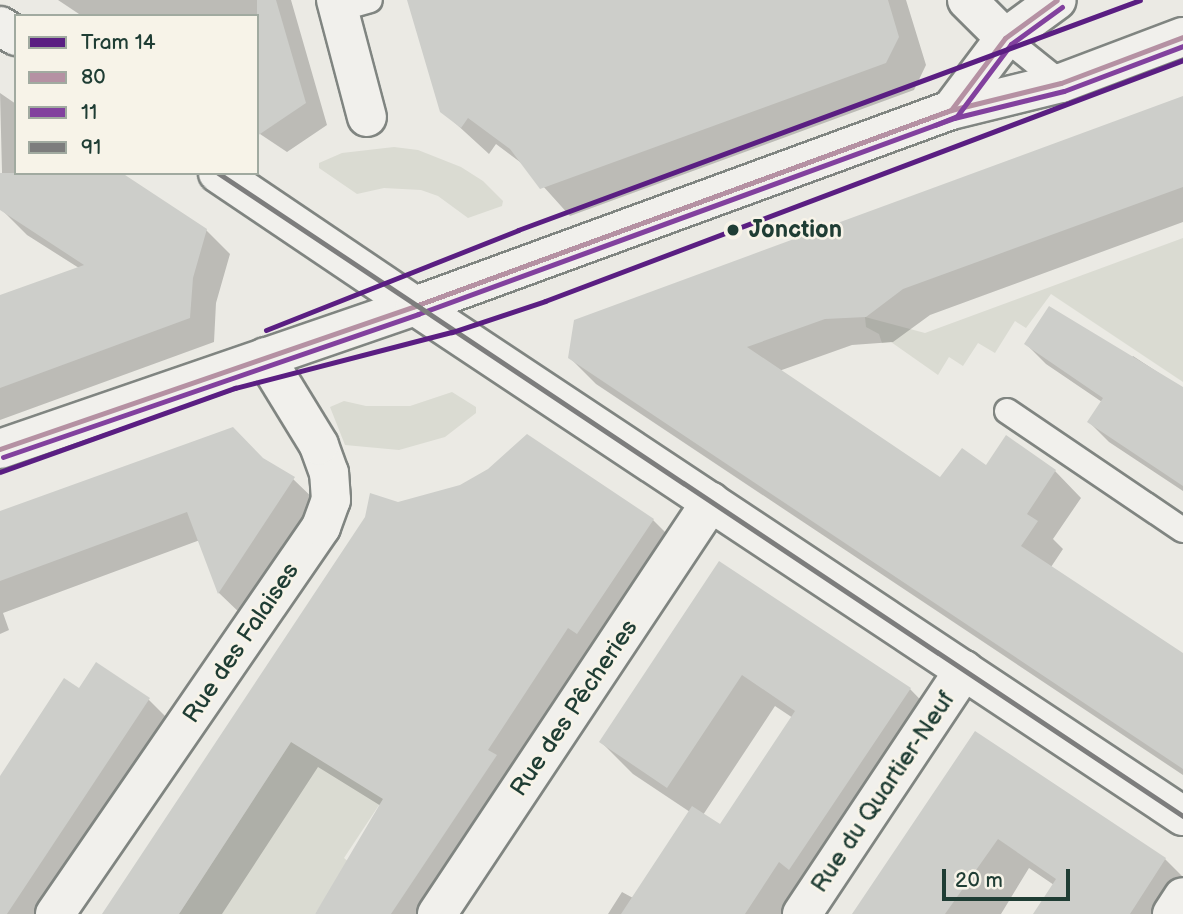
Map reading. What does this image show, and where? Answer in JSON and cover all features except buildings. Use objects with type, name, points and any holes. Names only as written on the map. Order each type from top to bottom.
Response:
[{"type":"street","points":[[967,0],[1006,38]]},
{"type":"street","points":[[951,110],[1006,38],[1057,0]]},
{"type":"street","points":[[348,3],[367,117]]},
{"type":"street","points":[[0,449],[415,306],[951,110],[1060,83],[1183,37]]},
{"type":"street","points":[[221,175],[1183,816]]},
{"type":"street","name":"Rue des Falaises","points":[[55,914],[321,527],[328,509],[329,473],[319,445],[265,357]]},
{"type":"street","name":"Rue des Pêcheries","points":[[437,914],[710,502]]},
{"type":"street","name":"Rue du Quartier-Neuf","points":[[802,914],[964,670]]},
{"type":"street","points":[[1172,914],[1183,897]]},
{"type":"lane","points":[[1006,38],[1060,83]]},
{"type":"lane","points":[[1007,411],[1183,530]]},
{"type":"shaded area","points":[[394,147],[418,150],[461,167],[483,181],[503,201],[502,206],[468,218],[438,196],[421,190],[384,188],[357,194],[319,168],[319,163],[342,153]]},
{"type":"shaded area","points":[[1183,238],[1183,382],[1051,294],[1026,328],[1015,321],[995,353],[978,343],[963,366],[949,357],[938,375],[891,342],[882,343],[879,334],[866,327],[865,317],[925,333]]},
{"type":"shaded area","points":[[452,392],[476,407],[476,413],[445,437],[399,450],[345,445],[330,407],[344,401],[366,406],[410,406]]},
{"type":"shaded area","points":[[424,737],[344,858],[349,862],[315,914],[179,914],[291,742]]},
{"type":"tram line","name":"14","points":[[266,330],[518,230],[1140,0]]},
{"type":"tram line","name":"14","points":[[0,472],[235,388],[452,332],[545,301],[1183,60]]},
{"type":"transit line","name":"80","points":[[932,117],[951,110],[1005,38],[1057,0]]},
{"type":"transit line","name":"11","points":[[935,125],[957,116],[1011,44],[1062,7]]},
{"type":"transit line","name":"80","points":[[0,449],[415,306],[951,110],[1061,83],[1183,37]]},
{"type":"transit line","name":"11","points":[[3,457],[418,314],[954,118],[1064,91],[1183,46]]},
{"type":"transit line","name":"91","points":[[221,175],[1183,816]]},
{"type":"place","name":"Jonction","points":[[733,230]]}]
